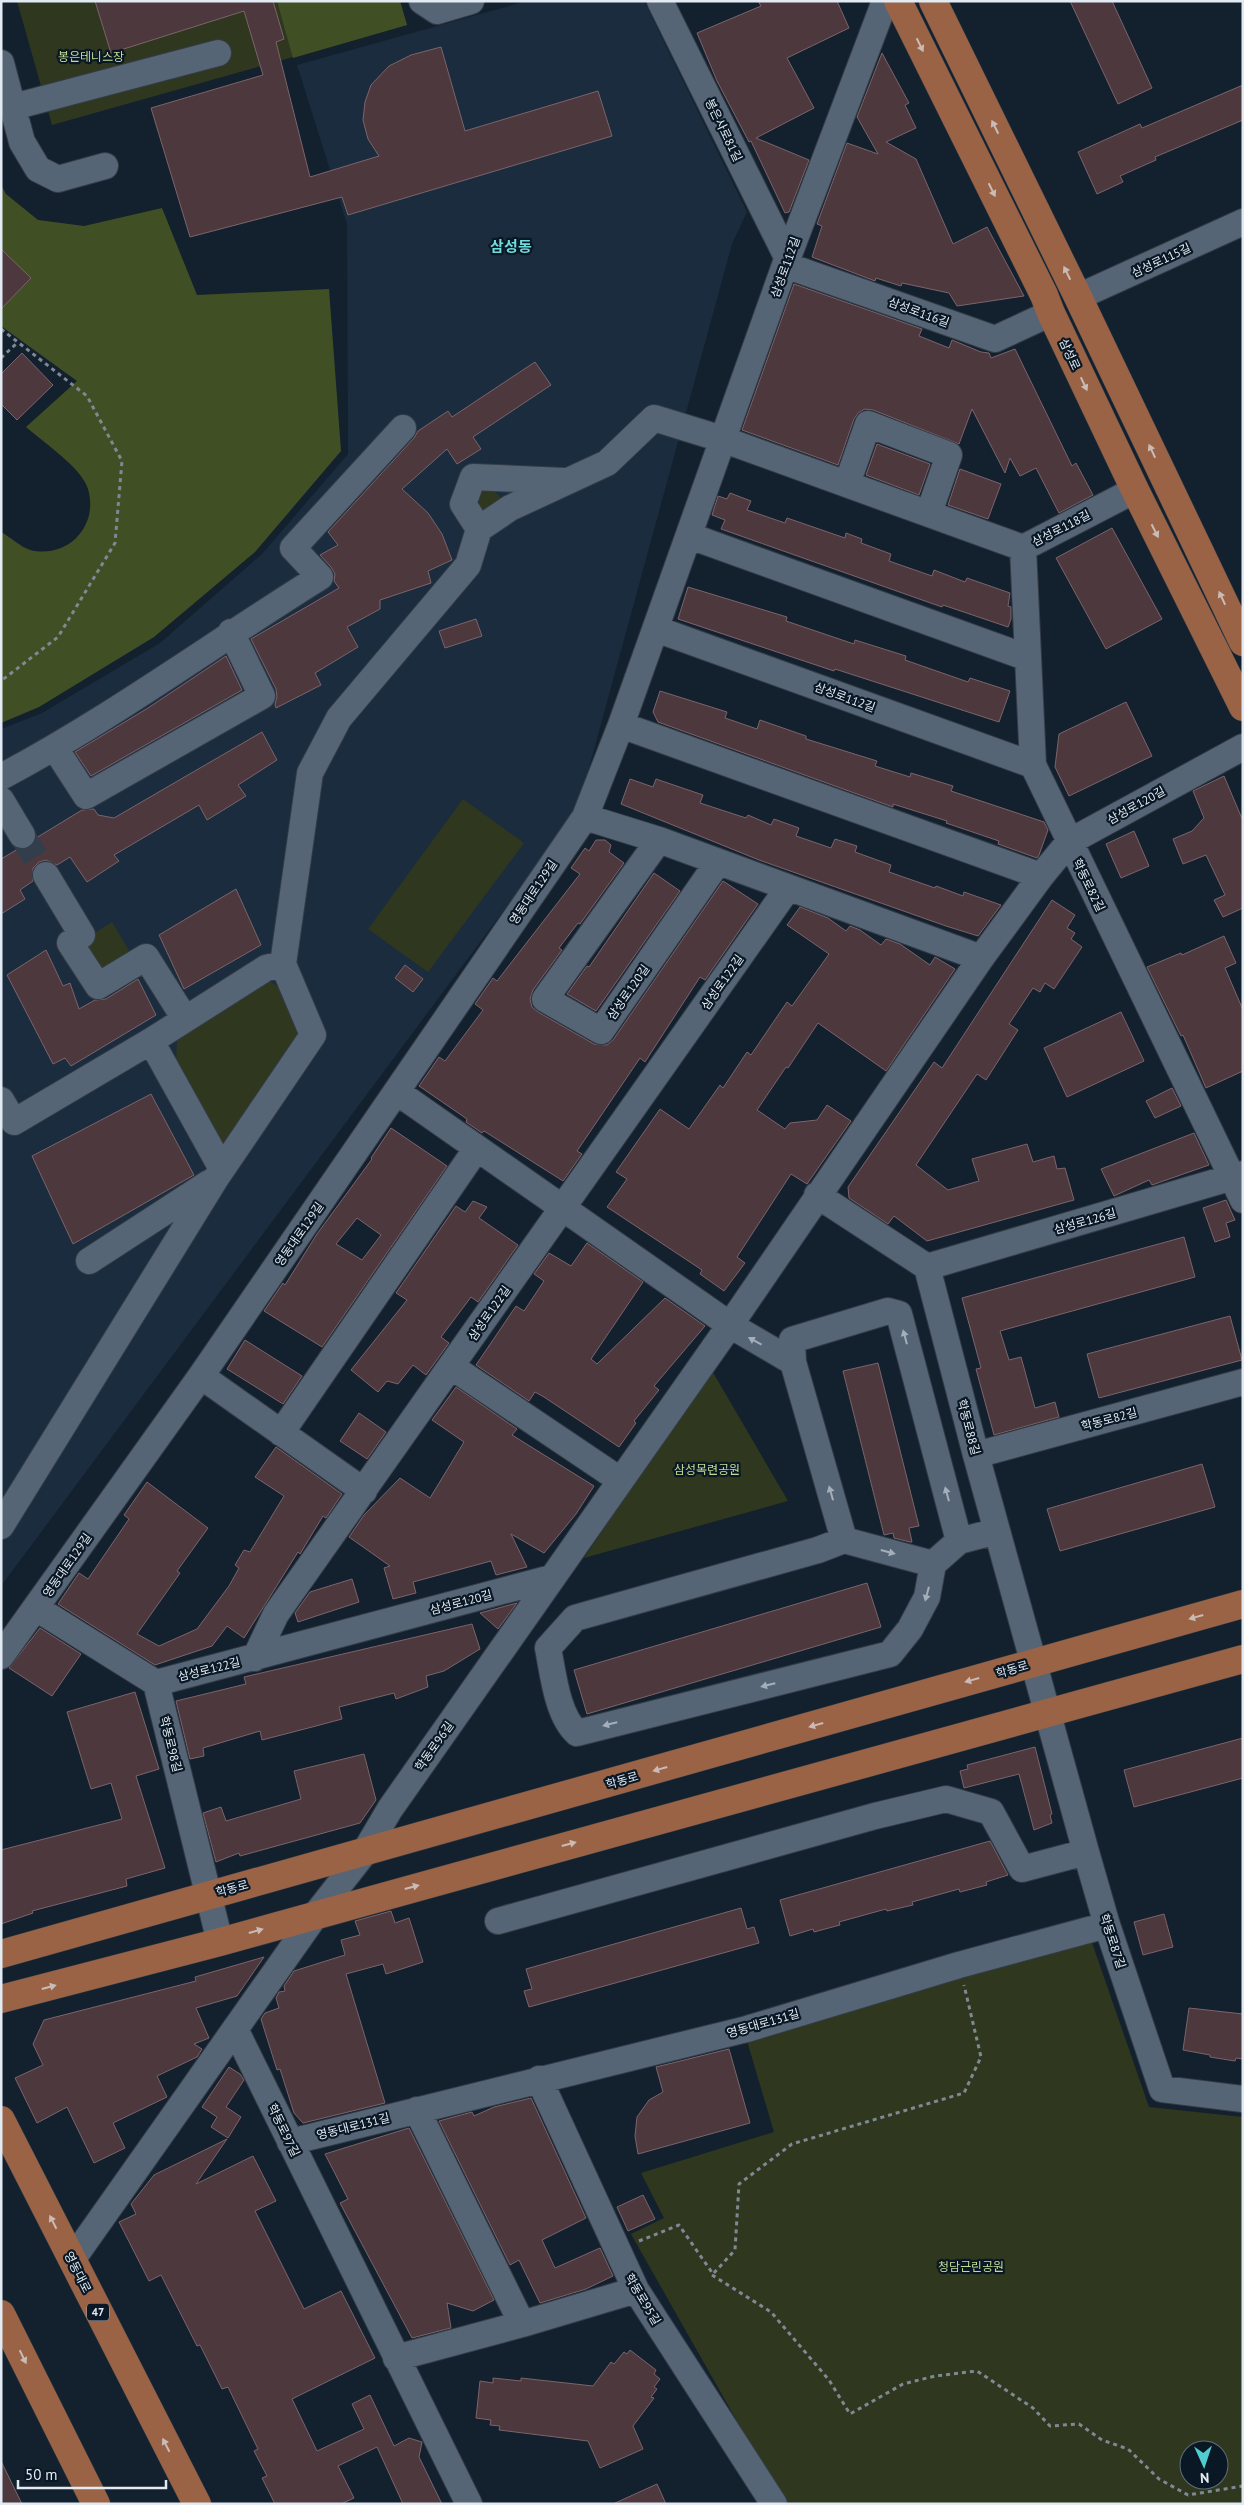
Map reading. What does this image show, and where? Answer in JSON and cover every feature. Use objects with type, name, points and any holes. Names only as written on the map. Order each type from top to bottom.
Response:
[{"type":"main road","name":"삼성로","points":[[898,1],[1044,294],[1051,313],[1135,490],[1243,707]]},
{"type":"main road","points":[[934,1],[1243,642]]},
{"type":"main road","name":"학동로","points":[[1,1954],[1243,1604]]},
{"type":"main road","points":[[1,1999],[220,1942],[317,1913],[1243,1659]]},
{"type":"main road","name":"영동대로","points":[[1,2120],[197,2504]]},
{"type":"main road","points":[[1,2314],[96,2504]]},
{"type":"street","points":[[422,1],[437,11],[471,1]]},
{"type":"street","name":"봉은사로81길","points":[[660,1],[786,262]]},
{"type":"street","name":"삼성로112길","points":[[585,817],[621,725],[690,536],[722,439],[786,262],[885,1]]},
{"type":"street","points":[[13,107],[218,53]]},
{"type":"street","points":[[1,63],[22,142],[38,169],[58,179],[105,166]]},
{"type":"street","name":"삼성로115길","points":[[1078,297],[1243,222]]},
{"type":"street","name":"삼성로116길","points":[[786,262],[995,339],[1051,313]]},
{"type":"street","name":"삼성로118길","points":[[568,481],[607,463],[654,418],[722,439],[1023,548],[1135,490]]},
{"type":"street","points":[[847,484],[868,424],[949,455],[929,514]]},
{"type":"street","points":[[1,777],[55,748],[231,632],[320,577],[293,548],[403,428]]},
{"type":"street","points":[[479,528],[463,504],[473,477],[568,481]]},
{"type":"street","points":[[1,1526],[219,1174],[313,1035],[283,964],[310,773],[339,718],[468,564],[479,528],[510,508],[568,481]]},
{"type":"street","points":[[690,536],[1028,658]]},
{"type":"street","name":"학동로82길","points":[[1023,548],[1034,765],[1069,842],[1239,1184]]},
{"type":"street","name":"삼성로112길","points":[[656,629],[1034,765]]},
{"type":"street","points":[[55,748],[86,796],[262,696],[231,632]]},
{"type":"street","points":[[621,725],[1041,876]]},
{"type":"street","name":"삼성로120길","points":[[256,1658],[551,1578],[730,1324],[981,958],[1041,876],[1069,842],[1243,747]]},
{"type":"street","points":[[1,800],[22,835]]},
{"type":"street","points":[[585,817],[659,840],[981,958]]},
{"type":"street","name":"영동대로129길","points":[[1,1656],[201,1376],[585,817]]},
{"type":"street","name":"삼성로120길","points":[[659,840],[545,999],[601,1031],[718,862]]},
{"type":"street","points":[[46,875],[82,935],[70,943],[98,986],[146,957],[185,1019]]},
{"type":"street","name":"삼성로122길","points":[[156,1683],[256,1658],[276,1614],[788,888]]},
{"type":"street","points":[[1,1100],[14,1122],[266,968],[283,964]]},
{"type":"street","points":[[151,1040],[219,1174]]},
{"type":"street","points":[[397,1092],[730,1324],[793,1362]]},
{"type":"street","points":[[281,1433],[477,1148]]},
{"type":"street","points":[[88,1261],[219,1174]]},
{"type":"street","name":"삼성로126길","points":[[927,1267],[1239,1184]]},
{"type":"street","points":[[817,1195],[927,1267]]},
{"type":"street","name":"학동로88길","points":[[927,1267],[976,1455],[1047,1713]]},
{"type":"street","points":[[844,1540],[793,1362],[792,1340],[888,1311],[900,1314],[959,1541]]},
{"type":"street","points":[[452,1367],[620,1480]]},
{"type":"street","points":[[201,1376],[364,1491]]},
{"type":"street","name":"학동로82길","points":[[976,1455],[1243,1382]]},
{"type":"street","points":[[933,1564],[844,1540],[818,1550],[574,1618],[548,1648],[557,1695],[571,1727],[577,1732],[890,1654],[910,1629],[927,1597],[933,1564],[948,1548],[959,1541],[997,1531]]},
{"type":"street","name":"학동로96길","points":[[317,1913],[364,1853],[390,1809],[551,1578]]},
{"type":"street","points":[[36,1608],[156,1683]]},
{"type":"street","name":"학동로98길","points":[[156,1683],[220,1942]]},
{"type":"street","name":"학동로87길","points":[[1047,1713],[1107,1925],[1162,2089],[1243,2099]]},
{"type":"street","points":[[498,1921],[875,1816],[946,1800],[991,1812],[1022,1869],[1086,1852]]},
{"type":"street","points":[[72,2260],[317,1913]]},
{"type":"street","name":"영동대로131길","points":[[290,2142],[747,2029],[959,1965],[1107,1925]]},
{"type":"street","name":"학동로97길","points":[[235,2029],[469,2504]]},
{"type":"street","name":"학동로95길","points":[[539,2079],[636,2290],[774,2504]]},
{"type":"street","points":[[417,2110],[522,2324]]},
{"type":"street","points":[[396,2358],[522,2324],[636,2290]]},
{"type":"path","points":[[1,329],[87,396],[122,461],[115,543],[58,637],[1,681]]},
{"type":"path","points":[[1,358],[18,342]]},
{"type":"path","points":[[617,2250],[679,2225],[713,2274],[735,2250],[739,2184],[792,2144],[964,2093],[981,2056],[959,1965]]},
{"type":"path","points":[[712,2275],[771,2312],[829,2380],[850,2414],[903,2384],[935,2376],[977,2371],[1033,2408],[1050,2426],[1079,2424],[1102,2440],[1128,2449],[1159,2479],[1188,2495],[1243,2486]]},
{"type":"shaded area","points":[[527,1],[644,1],[747,212],[732,244],[577,812],[1,1586],[1,729],[42,713],[160,643],[262,554],[348,454],[347,224],[297,65]]},
{"type":"green space","name":"봉은테니스장","points":[[17,1],[400,1],[407,25],[52,125]]},
{"type":"green space","points":[[277,1],[400,1],[407,25],[293,58]]},
{"type":"green space","points":[[1,185],[6,194],[38,220],[84,226],[162,208],[197,295],[329,289],[341,451],[255,552],[154,637],[39,707],[1,723],[1,532],[30,550],[44,551],[57,549],[77,537],[85,527],[90,503],[88,489],[78,473],[26,427],[77,381],[1,326]]},
{"type":"green space","points":[[481,490],[493,490],[500,496],[500,504],[480,512],[475,496]]},
{"type":"green space","points":[[463,799],[524,843],[428,972],[368,929]]},
{"type":"green space","points":[[112,922],[134,959],[100,979],[77,944]]},
{"type":"green space","points":[[267,979],[287,993],[299,1021],[298,1049],[232,1145],[216,1143],[176,1068],[177,1037]]},
{"type":"green space","name":"삼성목련공원","points":[[711,1369],[788,1501],[584,1558]]},
{"type":"green space","name":"청담근린공원","points":[[1089,1934],[1149,2107],[1243,2117],[1243,2504],[784,2504],[631,2234],[664,2218],[641,2173],[774,2132],[744,2031]]},
{"type":"building","points":[[95,1],[273,1],[284,39],[276,42],[310,177],[379,156],[368,139],[363,120],[365,102],[371,85],[389,66],[411,55],[441,47],[465,131],[598,91],[612,136],[348,215],[342,197],[190,237],[151,108],[263,75],[244,11],[111,53]]},
{"type":"building","points":[[758,1],[837,1],[849,28],[787,58],[814,108],[756,138],[809,160],[789,212],[785,213],[751,141],[749,142],[717,81],[697,33],[761,6]]},
{"type":"building","points":[[1070,1],[1112,1],[1152,88],[1118,104]]},
{"type":"building","points":[[882,53],[909,103],[905,105],[916,128],[886,142],[916,159],[953,244],[987,227],[1024,296],[957,306],[949,293],[902,283],[901,286],[876,278],[875,281],[812,257],[822,226],[817,224],[847,143],[878,154],[857,117]]},
{"type":"building","points":[[1243,85],[1243,120],[1155,157],[1156,160],[1120,176],[1123,182],[1097,194],[1078,152],[1140,124],[1142,128]]},
{"type":"building","points":[[1,249],[31,278],[1,309]]},
{"type":"building","points":[[794,284],[922,329],[919,336],[949,348],[952,340],[981,352],[989,353],[991,358],[1015,349],[1072,466],[1076,463],[1093,495],[1059,513],[1036,468],[1020,476],[1010,458],[1005,473],[972,409],[959,444],[873,410],[865,409],[858,413],[854,419],[838,465],[742,430]]},
{"type":"building","points":[[22,353],[53,385],[17,420],[1,404],[1,374]]},
{"type":"building","points":[[535,362],[551,385],[473,437],[481,449],[457,464],[447,449],[402,489],[428,513],[442,534],[452,560],[428,571],[431,583],[380,600],[380,609],[347,627],[358,647],[315,673],[321,685],[276,708],[276,689],[251,639],[339,588],[334,581],[335,574],[331,567],[320,555],[338,545],[328,532],[414,438],[418,431],[448,411],[452,417]]},
{"type":"building","points":[[877,444],[930,464],[919,495],[866,475]]},
{"type":"building","points":[[960,469],[1001,484],[988,519],[948,505]]},
{"type":"building","points":[[730,493],[751,501],[747,510],[785,523],[787,518],[845,538],[846,533],[862,539],[861,543],[891,554],[889,561],[932,576],[934,570],[965,582],[967,578],[1010,593],[1008,606],[1011,607],[1011,619],[1008,627],[943,605],[942,607],[721,529],[725,520],[712,515],[718,496],[727,499]]},
{"type":"building","points":[[1112,528],[1162,619],[1106,649],[1056,558]]},
{"type":"building","points":[[688,587],[787,617],[786,621],[854,644],[855,640],[906,656],[905,660],[968,682],[970,678],[1010,691],[999,722],[835,669],[834,671],[678,619]]},
{"type":"building","points":[[476,619],[482,636],[445,648],[439,631]]},
{"type":"building","points":[[226,656],[242,690],[91,776],[75,752],[148,708]]},
{"type":"building","points":[[660,691],[727,712],[725,718],[757,729],[760,720],[806,736],[806,739],[877,761],[875,766],[910,777],[911,773],[953,786],[951,791],[1044,822],[1048,830],[1039,855],[1037,858],[998,844],[999,841],[946,823],[947,821],[893,804],[893,807],[658,722],[653,712]]},
{"type":"building","points":[[1126,702],[1152,756],[1069,796],[1055,767],[1059,734]]},
{"type":"building","points":[[262,732],[277,760],[238,785],[246,796],[207,820],[199,805],[114,855],[119,861],[87,882],[70,857],[57,865],[46,860],[39,862],[33,868],[33,881],[20,890],[25,899],[1,914],[1,859],[18,849],[30,848],[36,838],[82,810],[94,809],[98,815],[114,818]]},
{"type":"building","points":[[1224,776],[1243,821],[1243,908],[1223,917],[1214,900],[1225,895],[1206,855],[1183,864],[1173,839],[1192,831],[1204,818],[1193,791]]},
{"type":"building","points":[[630,779],[653,787],[656,779],[703,795],[700,803],[746,818],[748,815],[771,825],[774,819],[799,828],[796,836],[831,848],[835,839],[857,846],[855,852],[891,865],[889,872],[935,888],[936,886],[963,896],[964,892],[1001,905],[978,936],[946,926],[759,860],[621,804]]},
{"type":"building","points":[[1134,831],[1149,866],[1121,878],[1106,844]]},
{"type":"building","points":[[596,840],[605,840],[611,845],[609,852],[624,863],[580,924],[578,923],[559,948],[562,950],[533,990],[530,999],[532,1007],[538,1012],[594,1044],[607,1045],[613,1040],[723,881],[758,904],[705,980],[700,977],[645,1062],[640,1058],[577,1151],[582,1154],[563,1181],[484,1131],[482,1133],[466,1122],[467,1119],[419,1086],[439,1057],[445,1061],[483,1010],[475,1004],[493,978],[497,981],[580,874],[571,868],[585,848],[589,851]]},
{"type":"building","points":[[654,873],[680,891],[596,1011],[567,994],[587,966],[589,967]]},
{"type":"building","points":[[236,889],[261,945],[184,989],[159,935]]},
{"type":"building","points":[[1052,900],[1075,915],[1067,928],[1075,933],[1071,939],[1082,947],[1054,989],[1045,983],[1040,992],[1033,988],[1009,1024],[1018,1030],[986,1080],[977,1074],[916,1165],[948,1190],[979,1181],[972,1159],[1027,1144],[1033,1162],[1054,1156],[1057,1169],[1065,1168],[1074,1200],[927,1241],[894,1216],[888,1224],[849,1198],[848,1187],[934,1062],[942,1068]]},
{"type":"building","points":[[800,907],[828,918],[846,931],[850,926],[860,930],[881,945],[886,939],[900,944],[930,965],[935,957],[955,969],[886,1071],[818,1023],[788,1068],[786,1067],[757,1110],[785,1129],[790,1123],[817,1120],[827,1105],[851,1121],[807,1184],[791,1174],[737,1257],[745,1263],[724,1291],[700,1274],[702,1270],[607,1207],[627,1179],[616,1172],[660,1109],[689,1129],[720,1085],[723,1088],[747,1052],[751,1055],[787,1002],[792,1006],[829,954],[787,925]]},
{"type":"building","points":[[1224,936],[1236,963],[1225,968],[1243,1010],[1243,1071],[1206,1088],[1183,1035],[1181,1036],[1147,967],[1181,953],[1182,955]]},
{"type":"building","points":[[46,950],[63,986],[70,983],[79,1009],[95,1000],[106,999],[138,979],[156,1015],[71,1066],[65,1058],[53,1064],[7,975]]},
{"type":"building","points":[[405,965],[423,979],[413,992],[395,978]]},
{"type":"building","points":[[1121,1012],[1144,1061],[1067,1097],[1044,1048]]},
{"type":"building","points":[[1172,1088],[1181,1106],[1155,1118],[1146,1101]]},
{"type":"building","points":[[151,1094],[194,1175],[73,1244],[32,1156]]},
{"type":"building","points":[[391,1128],[447,1166],[322,1347],[264,1311],[283,1283],[285,1285],[317,1234]],"holes":[[[357,1218],[381,1235],[362,1260],[336,1244]]]},
{"type":"building","points":[[1194,1133],[1209,1165],[1152,1185],[1149,1180],[1114,1196],[1101,1169]]},
{"type":"building","points":[[1226,1200],[1235,1220],[1226,1223],[1230,1237],[1215,1242],[1203,1208]]},
{"type":"building","points":[[473,1201],[487,1207],[479,1218],[518,1245],[478,1302],[471,1297],[441,1337],[449,1343],[426,1375],[413,1365],[398,1384],[387,1381],[378,1392],[351,1370],[407,1300],[396,1293],[456,1206],[465,1212]]},
{"type":"building","points":[[1184,1237],[1195,1277],[1000,1331],[1009,1360],[1021,1357],[1035,1408],[1055,1402],[1059,1417],[994,1435],[976,1369],[981,1368],[962,1298]]},
{"type":"building","points":[[587,1243],[643,1282],[591,1359],[597,1364],[665,1298],[705,1326],[654,1386],[659,1390],[634,1421],[636,1423],[619,1447],[544,1397],[535,1392],[529,1401],[476,1365],[516,1306],[524,1311],[544,1281],[534,1274],[549,1253],[571,1266]]},
{"type":"building","points":[[1230,1316],[1242,1360],[1099,1398],[1087,1354]]},
{"type":"building","points":[[245,1340],[302,1376],[283,1404],[227,1369]]},
{"type":"building","points":[[878,1363],[919,1526],[909,1528],[912,1542],[894,1538],[893,1533],[884,1535],[843,1371]]},
{"type":"building","points":[[456,1387],[517,1429],[512,1435],[594,1486],[576,1514],[544,1553],[511,1534],[527,1567],[496,1575],[491,1561],[413,1582],[416,1593],[393,1599],[384,1568],[390,1566],[349,1537],[364,1515],[400,1478],[430,1498],[464,1442],[432,1420]]},
{"type":"building","points":[[359,1413],[386,1432],[367,1459],[340,1441]]},
{"type":"building","points":[[276,1447],[342,1494],[326,1518],[323,1516],[300,1554],[298,1552],[244,1638],[227,1626],[212,1646],[155,1665],[58,1604],[79,1573],[88,1579],[129,1519],[124,1515],[147,1482],[208,1528],[177,1571],[180,1573],[137,1634],[159,1646],[197,1629],[229,1586],[239,1568],[235,1565],[244,1550],[250,1552],[284,1496],[255,1477]]},
{"type":"building","points":[[1202,1464],[1215,1507],[1060,1551],[1047,1509]]},
{"type":"building","points":[[352,1579],[359,1602],[298,1622],[295,1613],[310,1592]]},
{"type":"building","points":[[867,1583],[881,1627],[587,1714],[574,1670]]},
{"type":"building","points":[[517,1603],[498,1629],[480,1613]]},
{"type":"building","points":[[472,1624],[480,1649],[444,1671],[426,1676],[428,1687],[396,1699],[394,1693],[339,1707],[342,1719],[262,1740],[260,1731],[203,1748],[204,1756],[190,1759],[176,1701],[246,1684],[244,1677]]},
{"type":"building","points":[[40,1628],[81,1654],[52,1696],[9,1668]]},
{"type":"building","points":[[135,1692],[159,1769],[136,1776],[165,1868],[126,1879],[127,1886],[32,1911],[33,1913],[1,1924],[1,1850],[122,1819],[111,1783],[91,1789],[67,1712]]},
{"type":"building","points":[[1243,1738],[1243,1778],[1134,1807],[1124,1770]]},
{"type":"building","points":[[1035,1747],[1052,1814],[1050,1815],[1052,1823],[1034,1830],[1019,1774],[964,1788],[960,1771],[968,1769],[967,1765]]},
{"type":"building","points":[[364,1754],[376,1800],[360,1823],[240,1856],[239,1853],[216,1862],[203,1813],[221,1807],[226,1821],[301,1799],[294,1771]]},
{"type":"building","points":[[990,1841],[1008,1875],[986,1882],[987,1885],[960,1892],[959,1889],[912,1902],[913,1905],[887,1911],[886,1909],[839,1922],[840,1925],[814,1932],[813,1929],[790,1936],[780,1900]]},
{"type":"building","points":[[741,1908],[747,1929],[754,1927],[759,1943],[529,2007],[524,1991],[532,1989],[526,1969]]},
{"type":"building","points":[[391,1911],[395,1923],[409,1918],[423,1962],[386,1974],[383,1964],[346,1974],[385,2103],[303,2123],[294,2113],[280,2069],[277,2070],[261,2019],[265,2013],[279,2008],[276,1998],[279,1992],[285,1991],[284,1986],[294,1971],[345,1955],[341,1940],[360,1935],[355,1921]]},
{"type":"building","points":[[1164,1914],[1173,1947],[1143,1955],[1134,1922]]},
{"type":"building","points":[[264,1957],[237,1996],[196,2008],[209,2038],[194,2044],[202,2049],[197,2057],[157,2076],[167,2097],[113,2123],[125,2148],[94,2163],[67,2107],[37,2123],[15,2078],[43,2065],[33,2044],[44,2020],[196,1981],[195,1977]]},
{"type":"building","points":[[1189,2008],[1243,2014],[1243,2059],[1236,2058],[1235,2061],[1183,2050]]},
{"type":"building","points":[[729,2049],[750,2123],[638,2154],[635,2136],[637,2117],[649,2100],[663,2092],[656,2067]]},
{"type":"building","points":[[229,2067],[240,2074],[244,2080],[226,2107],[241,2117],[228,2138],[211,2127],[217,2117],[202,2107]]},
{"type":"building","points":[[531,2098],[586,2218],[542,2240],[555,2268],[600,2248],[613,2276],[586,2289],[540,2303],[519,2260],[510,2265],[439,2121],[472,2112],[474,2116],[494,2107]]},
{"type":"building","points":[[409,2128],[494,2300],[473,2311],[447,2303],[451,2328],[412,2338],[340,2203],[348,2199],[325,2154]]},
{"type":"building","points":[[227,2139],[196,2184],[253,2156],[276,2201],[255,2211],[304,2309],[341,2291],[375,2358],[292,2399],[317,2451],[364,2429],[352,2404],[370,2395],[394,2446],[409,2438],[422,2442],[419,2457],[442,2504],[403,2504],[377,2447],[338,2466],[354,2498],[341,2504],[275,2504],[262,2478],[267,2476],[254,2451],[258,2449],[228,2387],[222,2389],[200,2345],[197,2346],[161,2275],[149,2281],[119,2222],[136,2214],[131,2204],[154,2175]]},
{"type":"building","points":[[643,2195],[655,2219],[628,2231],[617,2207]]},
{"type":"building","points":[[630,2350],[656,2370],[654,2374],[660,2379],[654,2387],[657,2389],[651,2397],[654,2398],[633,2426],[643,2449],[600,2468],[588,2441],[499,2430],[500,2426],[490,2425],[491,2420],[476,2418],[480,2381],[493,2383],[493,2378],[521,2381],[521,2378],[593,2386],[611,2362],[614,2364],[624,2352],[627,2354]]},
{"type":"building","points":[[1,2461],[22,2504],[1,2504]]},
{"type":"building","points":[[657,2484],[666,2504],[613,2504]]},
{"type":"tunnel","points":[[22,835],[46,875]]},
{"type":"district","name":"삼성동","points":[[511,246]]}]
